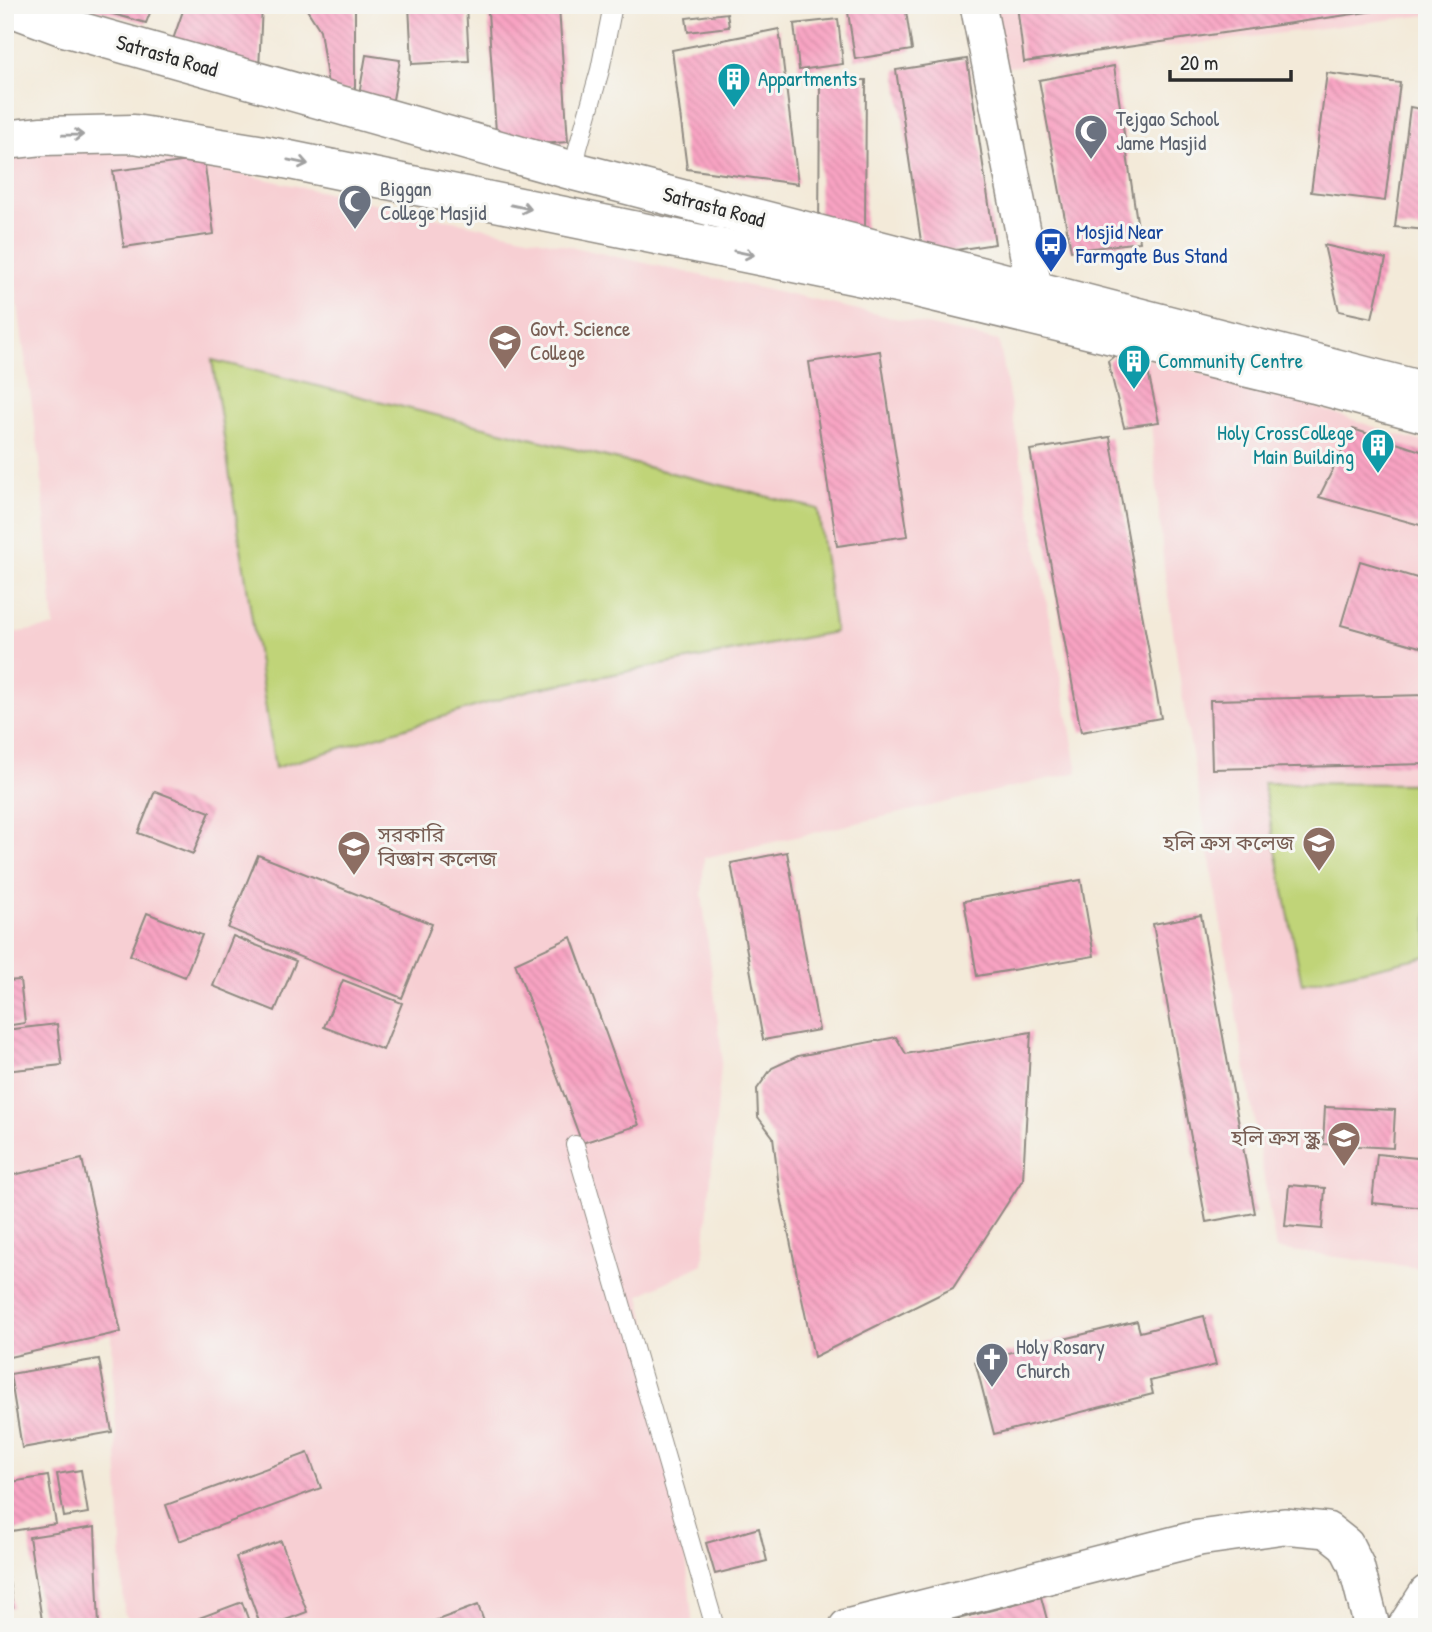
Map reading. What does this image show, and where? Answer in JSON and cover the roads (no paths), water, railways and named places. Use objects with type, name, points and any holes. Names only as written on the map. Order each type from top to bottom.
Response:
[{"type":"main road","name":"Satrasta Road","points":[[5,5],[64,27],[574,170],[1427,392]]},
{"type":"main road","points":[[5,140],[42,136],[134,134],[270,156],[921,289],[1315,384],[1427,414]]},
{"type":"street","points":[[978,5],[1035,291]]},
{"type":"street","points":[[847,1627],[1199,1538],[1284,1526],[1327,1531],[1346,1545],[1356,1565],[1372,1627]]},
{"type":"street","points":[[1405,1627],[1427,1593]]},
{"type":"lane","points":[[574,170],[600,70],[613,5]]},
{"type":"lane","points":[[575,1145],[715,1627]]},
{"type":"place","name":"Appartments","points":[[734,109]]},
{"type":"place","name":"Tejgao School Jame Masjid","points":[[1091,161]]},
{"type":"place","name":"Biggan College Masjid","points":[[355,231]]},
{"type":"place","name":"Mosjid Near Farmgate Bus Stand","points":[[1051,274]]},
{"type":"place","name":"Govt. Science College","points":[[505,371]]},
{"type":"place","name":"Community Centre","points":[[1134,391]]},
{"type":"place","name":"Holy CrossCollege Main Building","points":[[1378,475]]},
{"type":"place","name":"হলি ক্রস কলেজ","points":[[1319,873]]},
{"type":"place","name":"সরকারি বিজ্ঞান কলেজ","points":[[354,877]]},
{"type":"place","name":"হলি ক্রস স্কুল","points":[[1344,1168]]},
{"type":"place","name":"Holy Rosary Church","points":[[992,1389]]}]
